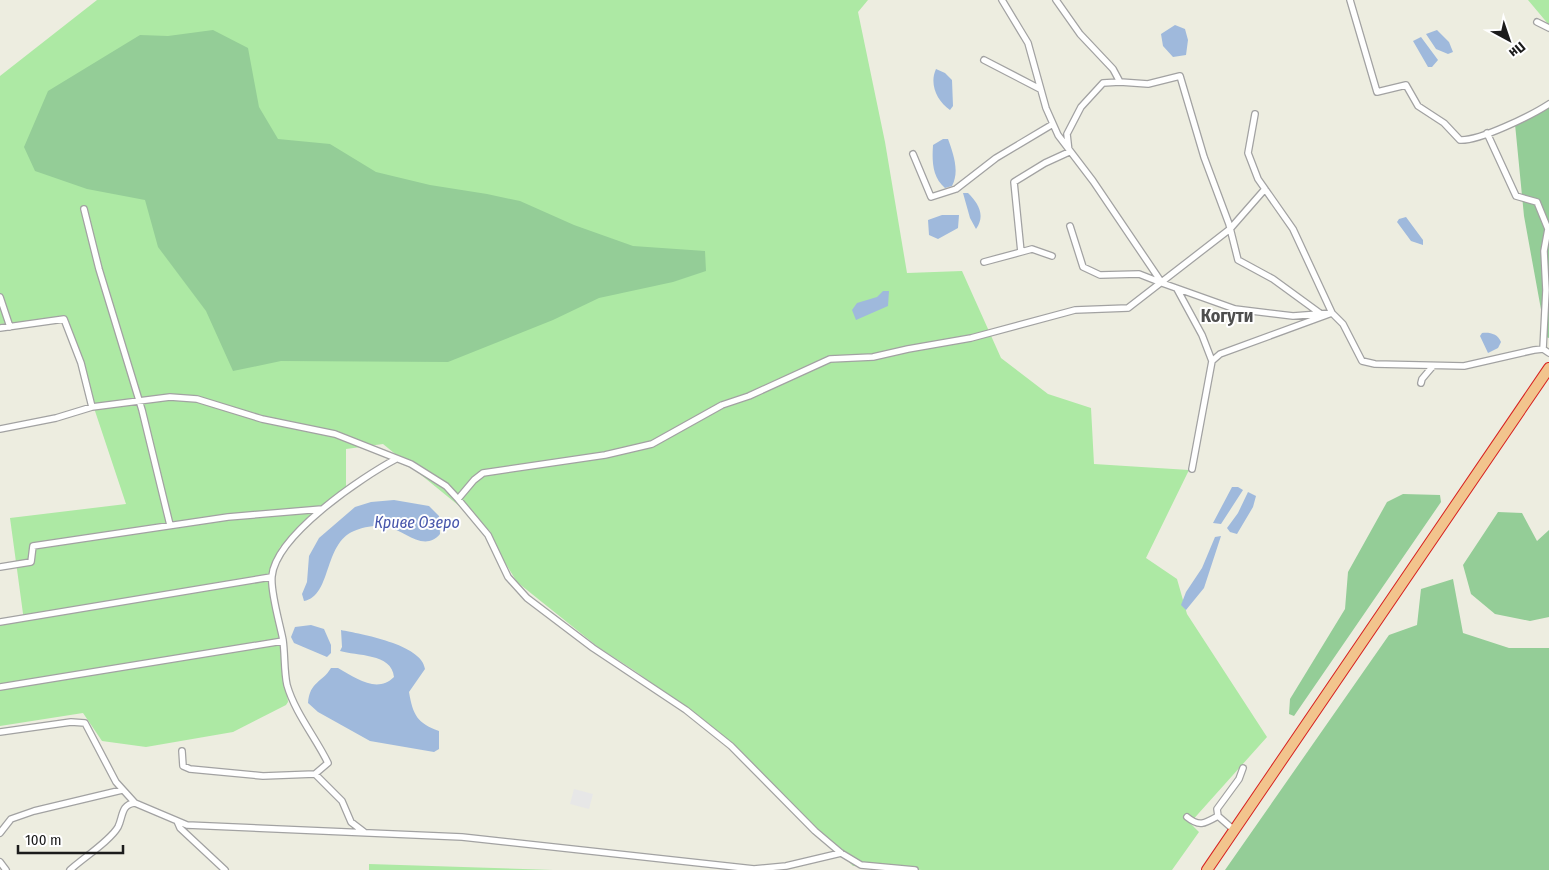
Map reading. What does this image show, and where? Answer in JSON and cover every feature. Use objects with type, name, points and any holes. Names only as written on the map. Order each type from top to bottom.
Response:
[{"type":"highway","points":[[1207,870],[1549,368]]},
{"type":"street","points":[[1002,0],[1028,43],[1040,89],[1053,124],[1070,152],[1093,181],[1162,283]]},
{"type":"street","points":[[1056,0],[1080,34],[1113,69],[1120,82]]},
{"type":"street","points":[[1350,0],[1377,92],[1406,85],[1418,106],[1444,123],[1460,140],[1487,133],[1536,112],[1549,104]]},
{"type":"street","points":[[1537,22],[1549,28]]},
{"type":"street","points":[[984,60],[1040,89]]},
{"type":"street","points":[[1070,152],[1067,134],[1081,108],[1103,83],[1148,84],[1180,76],[1238,260],[1273,279],[1321,314]]},
{"type":"street","points":[[1255,114],[1248,153],[1258,179],[1294,229],[1332,314],[1343,324],[1362,361],[1375,364],[1464,366],[1543,349],[1549,353]]},
{"type":"street","points":[[913,154],[931,197],[956,189],[996,158],[1053,124]]},
{"type":"street","points":[[1487,133],[1516,196],[1537,202],[1548,229],[1544,251],[1546,290],[1543,349]]},
{"type":"street","points":[[1022,252],[1014,182],[1045,163],[1070,152]]},
{"type":"street","points":[[458,499],[474,480],[483,473],[604,455],[652,444],[722,406],[749,396],[830,359],[873,357],[971,338],[1075,310],[1128,308],[1230,230],[1266,189]]},
{"type":"street","points":[[84,209],[170,525]]},
{"type":"street","points":[[1070,226],[1083,267],[1100,275],[1139,274],[1235,309],[1293,316],[1332,314]]},
{"type":"street","points":[[984,262],[1032,249],[1052,256]]},
{"type":"street","points":[[1178,289],[1202,335],[1212,361],[1192,469]]},
{"type":"street","points":[[0,297],[10,327]]},
{"type":"street","points":[[1212,361],[1220,354],[1332,314]]},
{"type":"street","points":[[0,328],[64,319],[81,363],[92,407]]},
{"type":"street","points":[[1422,383],[1433,366]]},
{"type":"street","points":[[0,429],[56,418],[92,407],[170,397],[197,399],[262,419],[335,434],[411,464],[446,486],[458,499],[488,536],[508,577],[527,598],[593,648],[686,710],[731,746],[808,825],[841,853],[861,865],[915,870]]},
{"type":"street","points":[[182,751],[183,766],[190,769],[263,776],[315,774],[328,763],[287,685],[283,641],[271,577],[277,560],[286,545],[322,509],[372,471],[396,459]]},
{"type":"street","points":[[0,567],[32,562],[33,546],[228,517],[322,509]]},
{"type":"street","points":[[0,622],[271,577]]},
{"type":"street","points":[[0,687],[283,641]]},
{"type":"street","points":[[0,732],[71,722],[85,722],[122,790],[135,803],[186,826],[462,834],[754,869],[786,866],[841,853]]},
{"type":"street","points":[[1234,830],[1218,816],[1217,809],[1239,779],[1242,768]]},
{"type":"street","points":[[315,774],[342,801],[351,822],[364,832]]},
{"type":"street","points":[[0,832],[11,820],[34,811],[122,790]]},
{"type":"street","points":[[70,870],[118,828],[122,811],[135,803]]},
{"type":"street","points":[[1187,816],[1196,824],[1204,824],[1218,816]]},
{"type":"street","points":[[177,821],[180,828],[225,870]]},
{"type":"street","points":[[0,862],[6,870]]},
{"type":"green space","points":[[97,0],[868,0],[858,12],[885,142],[907,273],[962,271],[1001,358],[1048,394],[1091,408],[1094,464],[1189,470],[1146,558],[1177,579],[1187,614],[1267,737],[1190,823],[1199,832],[1172,870],[922,870],[853,866],[719,732],[635,671],[598,647],[517,582],[494,545],[490,531],[383,444],[346,449],[346,488],[280,547],[268,579],[278,625],[288,702],[286,705],[233,732],[146,747],[102,741],[83,713],[0,726],[0,625],[24,621],[10,518],[126,504],[65,321],[58,319],[0,324],[0,76]]},
{"type":"green space","points":[[1528,0],[1549,0],[1549,25]]},
{"type":"green space","points":[[213,30],[248,48],[259,107],[278,139],[330,144],[376,172],[430,185],[520,201],[574,225],[633,246],[705,251],[706,271],[673,282],[599,298],[553,320],[448,362],[281,361],[233,371],[206,311],[158,247],[145,200],[87,189],[35,171],[24,147],[48,91],[140,35],[168,36]]},
{"type":"green space","points":[[1549,104],[1549,338],[1546,337],[1524,216],[1515,124]]},
{"type":"green space","points":[[1403,494],[1440,495],[1441,502],[1294,716],[1289,714],[1290,699],[1345,609],[1348,572],[1387,502]]},
{"type":"green space","points":[[1498,512],[1522,513],[1537,541],[1549,530],[1549,617],[1530,621],[1495,614],[1471,594],[1463,565]]},
{"type":"green space","points":[[1453,579],[1463,633],[1509,648],[1549,648],[1549,870],[1225,870],[1389,635],[1417,625],[1421,589]]},
{"type":"green space","points":[[369,864],[553,870],[369,870]]},
{"type":"shaded area","points":[[574,789],[593,794],[589,809],[570,804]]},
{"type":"water","points":[[1175,25],[1185,29],[1188,40],[1186,55],[1173,57],[1163,46],[1161,34]]},
{"type":"water","points":[[1437,30],[1449,42],[1453,52],[1448,54],[1436,49],[1426,34]]},
{"type":"water","points":[[1421,37],[1438,60],[1432,67],[1428,67],[1413,41]]},
{"type":"water","points":[[936,69],[945,73],[952,80],[953,106],[950,110],[941,102],[936,92],[933,80]]},
{"type":"water","points":[[943,139],[948,139],[956,168],[952,186],[945,188],[935,174],[933,157],[933,145]]},
{"type":"water","points":[[963,193],[968,193],[980,210],[979,224],[976,229],[970,218]]},
{"type":"water","points":[[942,215],[959,215],[958,228],[938,239],[929,235],[928,220]]},
{"type":"water","points":[[1406,217],[1423,240],[1423,245],[1411,241],[1397,222],[1399,219]]},
{"type":"water","points":[[883,291],[889,291],[888,306],[856,320],[852,310],[857,303],[877,297]]},
{"type":"water","points":[[1482,333],[1496,335],[1501,342],[1498,348],[1488,353],[1480,336]]},
{"type":"water","points":[[1232,487],[1238,487],[1243,490],[1221,524],[1213,523]]},
{"type":"water","points":[[1248,492],[1256,496],[1253,507],[1237,534],[1230,532],[1227,528],[1238,513]]},
{"type":"water","name":"Криве Озеро","points":[[394,500],[429,506],[439,516],[440,534],[434,539],[421,541],[384,526],[371,526],[354,531],[344,538],[337,547],[319,590],[313,597],[304,601],[302,594],[307,582],[309,556],[319,538],[355,507],[371,502]]},
{"type":"water","points":[[1221,536],[1204,588],[1186,610],[1181,605],[1186,592],[1202,568],[1215,537]]},
{"type":"water","points":[[311,625],[324,629],[331,645],[331,653],[327,657],[294,643],[291,637],[295,627]]},
{"type":"water","points":[[341,630],[389,642],[413,653],[421,660],[425,669],[409,692],[417,717],[426,725],[439,731],[439,749],[434,752],[370,741],[318,712],[308,703],[311,690],[331,668],[338,668],[366,683],[381,684],[394,677],[392,669],[380,660],[340,651],[342,647]]},
{"type":"district","name":"Когути","points":[[1227,316]]}]
